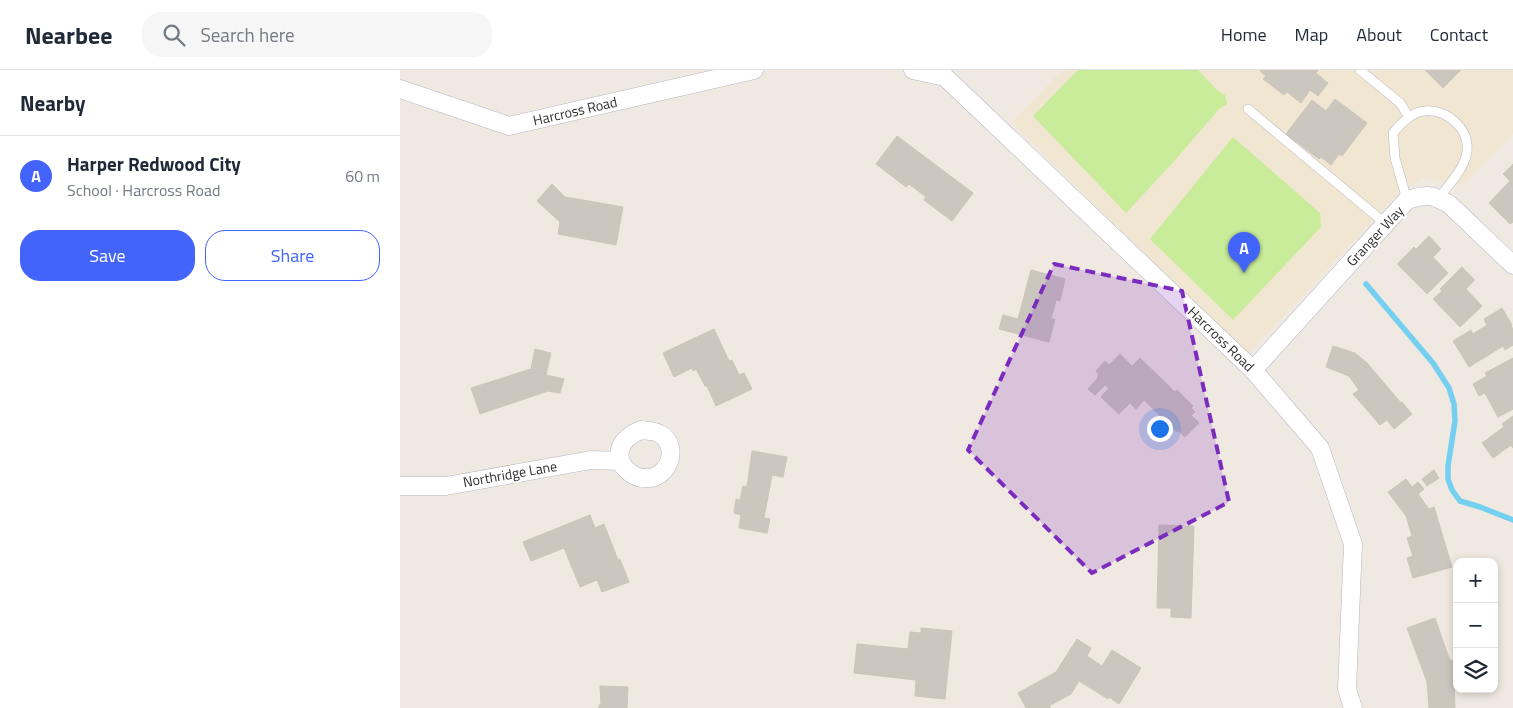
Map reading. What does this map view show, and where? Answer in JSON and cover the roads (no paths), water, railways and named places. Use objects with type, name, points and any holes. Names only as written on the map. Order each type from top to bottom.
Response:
[{"type":"street","name":"Harcross Road","points":[[400,89],[509,126],[754,70]]},
{"type":"street","name":"Harcross Road","points":[[913,70],[947,74],[1253,370],[1320,448],[1353,544],[1347,689],[1353,708]]},
{"type":"street","name":"Granger Way","points":[[1253,370],[1407,200],[1424,195],[1439,198]]},
{"type":"street","points":[[1439,198],[1451,205],[1513,265]]},
{"type":"street","name":"Northridge Lane","points":[[400,486],[446,486],[591,460],[620,461]]},
{"type":"lane","points":[[1360,70],[1400,103],[1409,117]]},
{"type":"lane","points":[[1248,109],[1386,224]]},
{"type":"lane","points":[[1407,200],[1395,158],[1393,133],[1409,117],[1418,113],[1434,112],[1446,115],[1458,124],[1467,139],[1467,154],[1463,165],[1439,198]]},
{"type":"waterway","points":[[1366,284],[1433,363],[1449,388],[1454,404],[1455,421],[1448,466],[1448,479],[1452,490],[1460,501],[1513,520]]},
{"type":"place","name":"Harper Redwood City","points":[[1244,273]]}]
